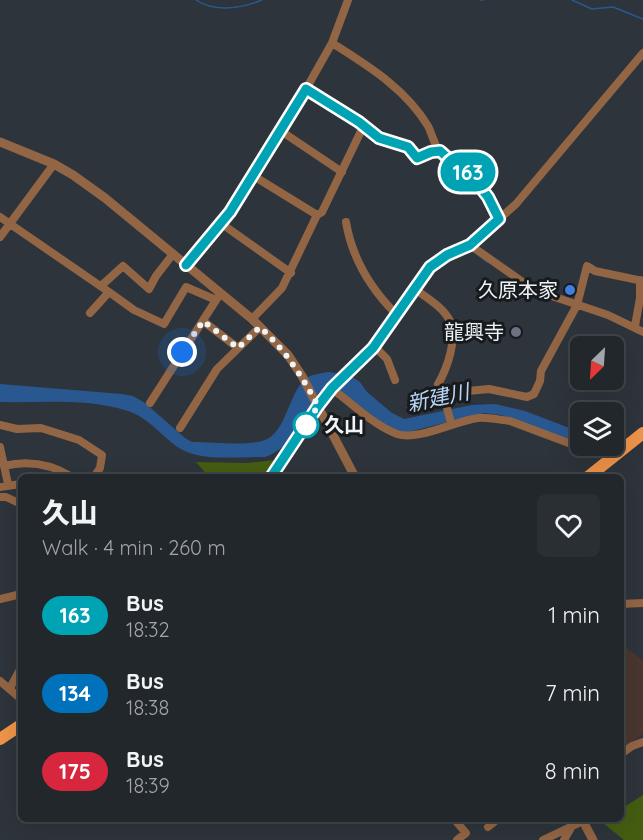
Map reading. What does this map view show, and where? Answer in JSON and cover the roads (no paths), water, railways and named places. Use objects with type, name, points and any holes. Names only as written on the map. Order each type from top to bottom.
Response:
[{"type":"main road","points":[[592,474],[643,433]]},
{"type":"main road","points":[[0,739],[18,727]]},
{"type":"street","points":[[186,265],[222,224],[281,130],[332,43],[348,0]]},
{"type":"street","points":[[332,43],[384,77],[410,101],[428,126],[440,151],[459,168],[470,174],[488,197],[499,219]]},
{"type":"street","points":[[273,474],[318,406],[332,388],[374,346],[430,267],[447,255],[470,245],[522,197],[643,53]]},
{"type":"street","points":[[306,89],[379,138],[408,147],[417,158],[440,151]]},
{"type":"street","points":[[252,319],[282,288],[291,273],[317,215],[322,212],[363,127]]},
{"type":"street","points":[[281,130],[342,172]]},
{"type":"street","points":[[0,142],[54,164],[73,175],[173,254],[219,296],[252,319],[288,355],[302,376],[353,474]]},
{"type":"street","points":[[0,237],[54,164]]},
{"type":"street","points":[[252,175],[317,215]]},
{"type":"street","points":[[0,217],[134,310],[164,324],[186,286],[219,296]]},
{"type":"street","points":[[346,222],[364,275],[374,291],[396,314]]},
{"type":"street","points":[[222,224],[291,273]]},
{"type":"street","points":[[470,245],[534,290],[643,332]]},
{"type":"street","points":[[101,286],[123,266],[149,289],[173,254]]},
{"type":"street","points":[[416,289],[438,307],[452,326],[453,333],[447,368],[438,384],[449,390],[489,389],[531,397],[538,388],[541,371],[577,305],[587,266],[595,271],[641,281],[635,327]]},
{"type":"street","points":[[90,313],[109,292]]},
{"type":"street","points":[[150,403],[219,296]]},
{"type":"street","points":[[203,321],[238,348]]},
{"type":"street","points":[[180,428],[217,369],[260,327]]},
{"type":"street","points":[[374,346],[387,359],[395,380]]},
{"type":"street","points":[[332,388],[381,425],[398,434],[408,435],[479,418],[510,421],[614,457]]},
{"type":"street","points":[[449,390],[447,408],[451,423]]},
{"type":"street","points":[[0,424],[17,429],[41,428],[79,440],[102,455],[100,468],[96,474]]},
{"type":"street","points":[[0,447],[9,484]]},
{"type":"street","points":[[4,466],[19,462],[37,464],[66,474]]},
{"type":"street","points":[[0,487],[18,484]]},
{"type":"street","points":[[0,497],[18,503]]},
{"type":"street","points":[[0,598],[18,595]]},
{"type":"street","points":[[624,604],[643,603]]},
{"type":"street","points":[[10,688],[18,673]]},
{"type":"street","points":[[0,681],[18,696]]},
{"type":"street","points":[[624,752],[643,742]]},
{"type":"street","points":[[457,822],[466,833],[457,840]]},
{"type":"street","points":[[488,827],[494,822]]},
{"type":"street","points":[[543,840],[579,822]]},
{"type":"street","points":[[584,822],[593,840]]},
{"type":"street","points":[[564,840],[572,826]]},
{"type":"water","points":[[328,372],[349,375],[360,382],[367,392],[392,413],[404,419],[472,405],[495,404],[525,411],[570,428],[570,439],[501,415],[484,413],[404,433],[387,427],[339,390],[324,390],[319,392],[291,439],[275,452],[265,457],[219,458],[196,455],[176,446],[147,422],[128,411],[97,404],[0,402],[0,384],[122,394],[133,396],[145,403],[192,442],[247,443],[262,441],[271,437],[278,430],[297,390],[310,376]]},
{"type":"waterway","points":[[196,0],[220,8],[246,5],[262,0]]},
{"type":"waterway","points":[[572,0],[592,9],[613,7],[643,19]]},
{"type":"waterway","points":[[449,250],[464,243]]},
{"type":"waterway","points":[[472,250],[487,262]]},
{"type":"waterway","points":[[420,290],[434,269]]},
{"type":"waterway","points":[[523,287],[532,294],[545,298]]},
{"type":"waterway","points":[[407,307],[417,294]]},
{"type":"place","name":"久原本家","points":[[570,290]]},
{"type":"place","name":"龍興寺","points":[[516,332]]},
{"type":"place","name":"久山","points":[[306,425]]},
{"type":"water label","name":"新建川","points":[[438,398]]}]
